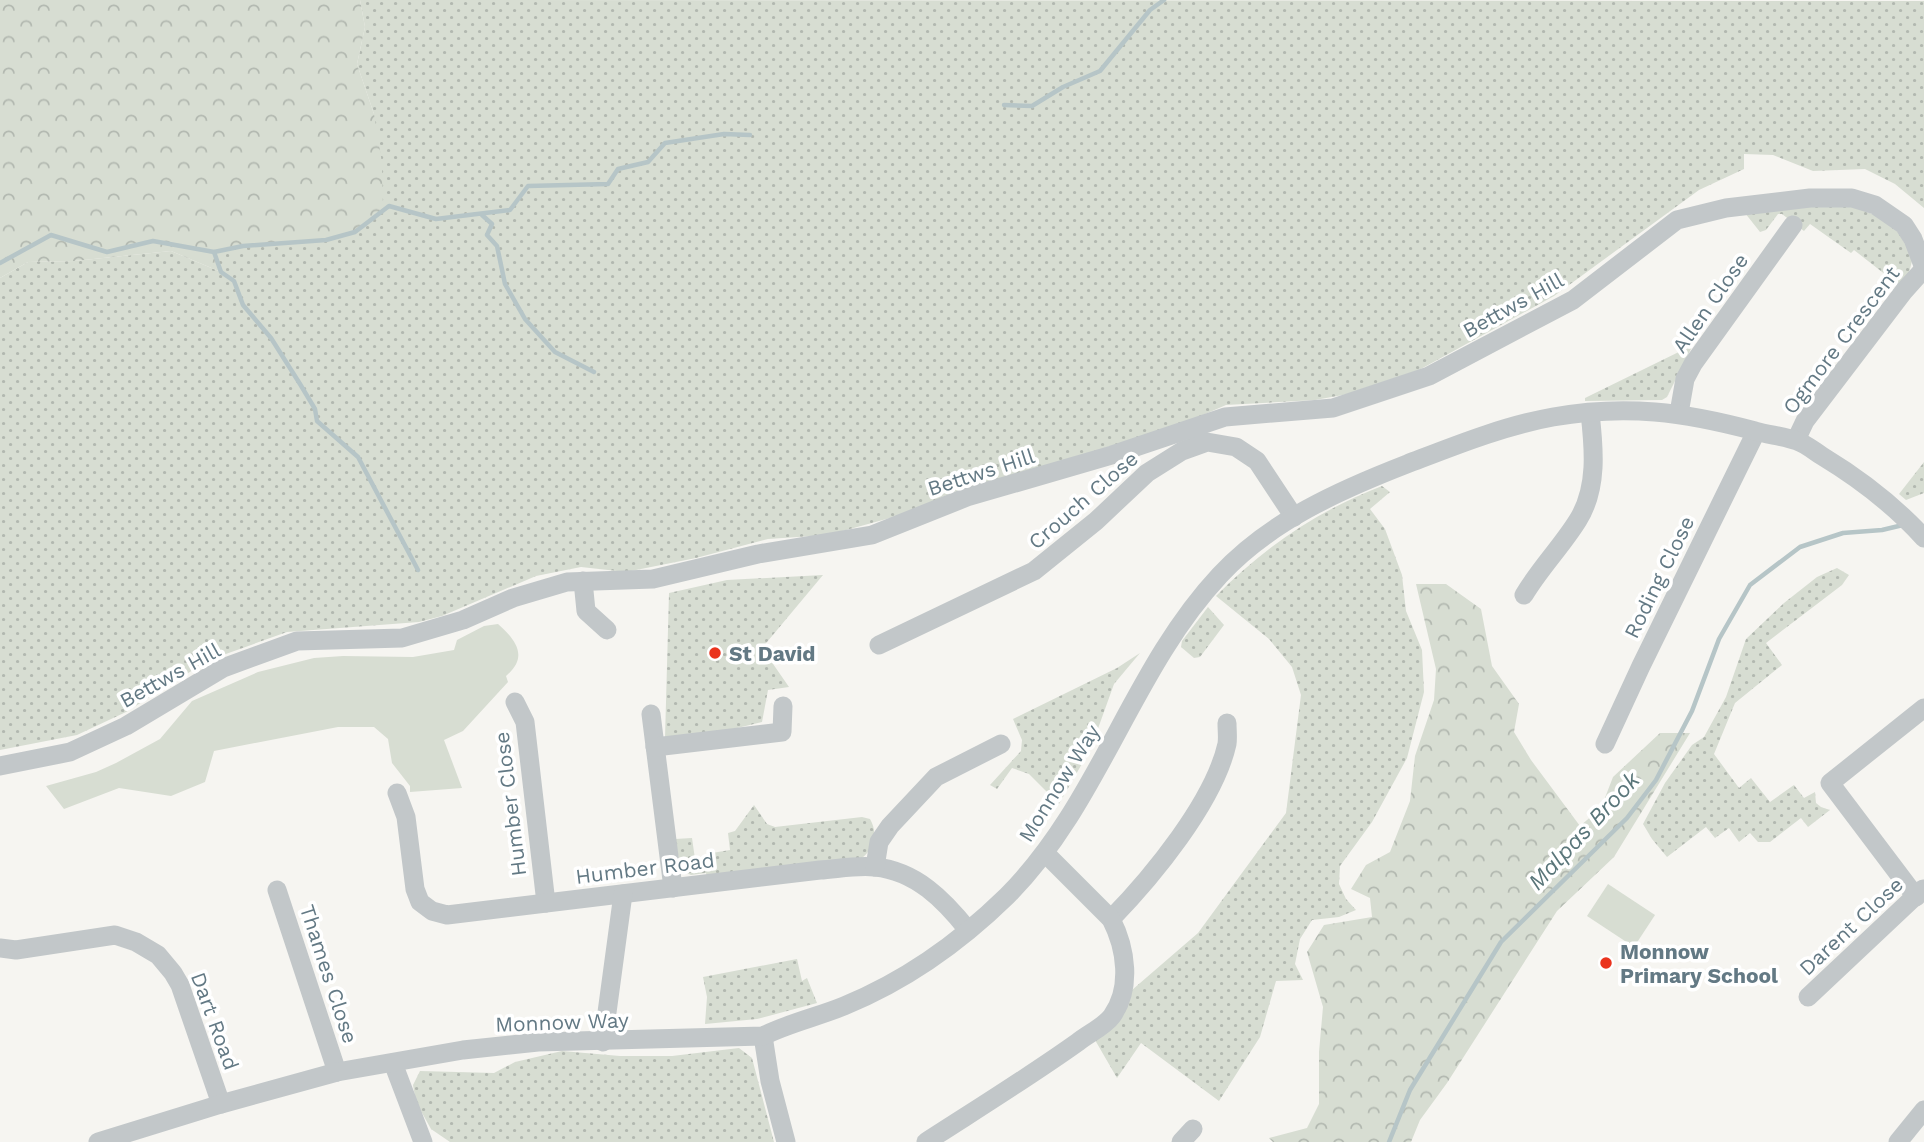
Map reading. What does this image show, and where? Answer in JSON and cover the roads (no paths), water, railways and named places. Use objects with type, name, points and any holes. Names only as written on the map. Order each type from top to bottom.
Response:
[{"type":"street","name":"Bettws Hill","points":[[0,766],[70,751],[126,726],[223,668],[297,641],[402,638],[463,620],[513,598],[567,582],[653,579],[758,554],[872,535],[967,497],[1112,454],[1225,416],[1333,408],[1429,376],[1573,300],[1677,220],[1726,208],[1810,198],[1852,198],[1875,205],[1903,225],[1913,239],[1924,268]]},
{"type":"street","name":"Allen Close","points":[[1679,413],[1685,379],[1693,364],[1793,225]]},
{"type":"street","name":"Ogmore Crescent","points":[[1796,440],[1805,421],[1924,268]]},
{"type":"street","name":"Monnow Way","points":[[98,1142],[337,1072],[463,1050],[526,1044],[763,1037],[779,1028],[847,1005],[882,988],[922,965],[968,930],[1007,895],[1045,853],[1085,794],[1169,639],[1222,573],[1245,551],[1294,517],[1349,487],[1443,450],[1553,417],[1634,411],[1679,413],[1796,440],[1856,477],[1899,512],[1922,536]]},
{"type":"street","points":[[1524,595],[1536,574],[1579,519],[1589,496],[1594,443],[1590,413]]},
{"type":"street","name":"Roding Close","points":[[1605,744],[1756,432]]},
{"type":"street","name":"Crouch Close","points":[[879,645],[1034,571],[1086,530],[1147,473],[1182,451],[1207,442],[1236,447],[1258,461],[1294,517]]},
{"type":"street","points":[[583,581],[586,611],[607,630]]},
{"type":"street","name":"Humber Close","points":[[514,702],[525,722],[546,903]]},
{"type":"street","points":[[655,747],[782,732],[783,706]]},
{"type":"street","points":[[1920,893],[1830,783],[1924,708]]},
{"type":"street","points":[[651,713],[673,888]]},
{"type":"street","points":[[1111,919],[1136,894],[1180,837],[1209,789],[1227,743],[1227,723]]},
{"type":"street","points":[[875,867],[879,842],[890,826],[936,776],[1001,744]]},
{"type":"street","name":"Humber Road","points":[[397,793],[406,817],[415,889],[420,902],[432,911],[447,915],[820,870],[875,867],[900,873],[926,885],[950,907],[968,930]]},
{"type":"street","points":[[926,1142],[1059,1056],[1112,1017],[1124,989],[1123,952],[1119,933],[1111,919],[1045,853]]},
{"type":"street","name":"Thames Close","points":[[277,890],[337,1072]]},
{"type":"street","name":"Darent Close","points":[[1808,997],[1920,893]]},
{"type":"street","points":[[603,1042],[624,894]]},
{"type":"street","name":"Dart Road","points":[[0,948],[16,950],[116,935],[136,942],[158,955],[180,985],[221,1104]]},
{"type":"street","points":[[763,1037],[770,1081],[786,1142]]},
{"type":"street","points":[[393,1063],[423,1142]]},
{"type":"street","points":[[1898,1142],[1924,1110]]},
{"type":"waterway","points":[[1004,105],[1032,106],[1063,87],[1100,71],[1150,10],[1164,0]]},
{"type":"waterway","points":[[0,263],[51,235],[107,252],[153,241],[214,252],[243,246],[326,240],[355,232],[389,206],[436,219],[510,210],[528,186],[608,184],[618,169],[648,162],[665,143],[724,134],[750,135]]},
{"type":"waterway","points":[[482,215],[492,224],[487,235],[497,246],[505,284],[525,319],[555,352],[594,372]]},
{"type":"waterway","points":[[214,252],[221,272],[234,281],[243,305],[271,338],[300,384],[315,409],[317,421],[358,457],[418,570]]},
{"type":"waterway","name":"Malpas Brook","points":[[1389,1142],[1410,1090],[1501,942],[1627,818],[1656,780],[1692,711],[1719,639],[1750,585],[1800,547],[1843,533],[1882,530],[1903,525]]},
{"type":"place","name":"St David","points":[[715,653]]},
{"type":"place","name":"Monnow Primary School","points":[[1606,963]]}]
